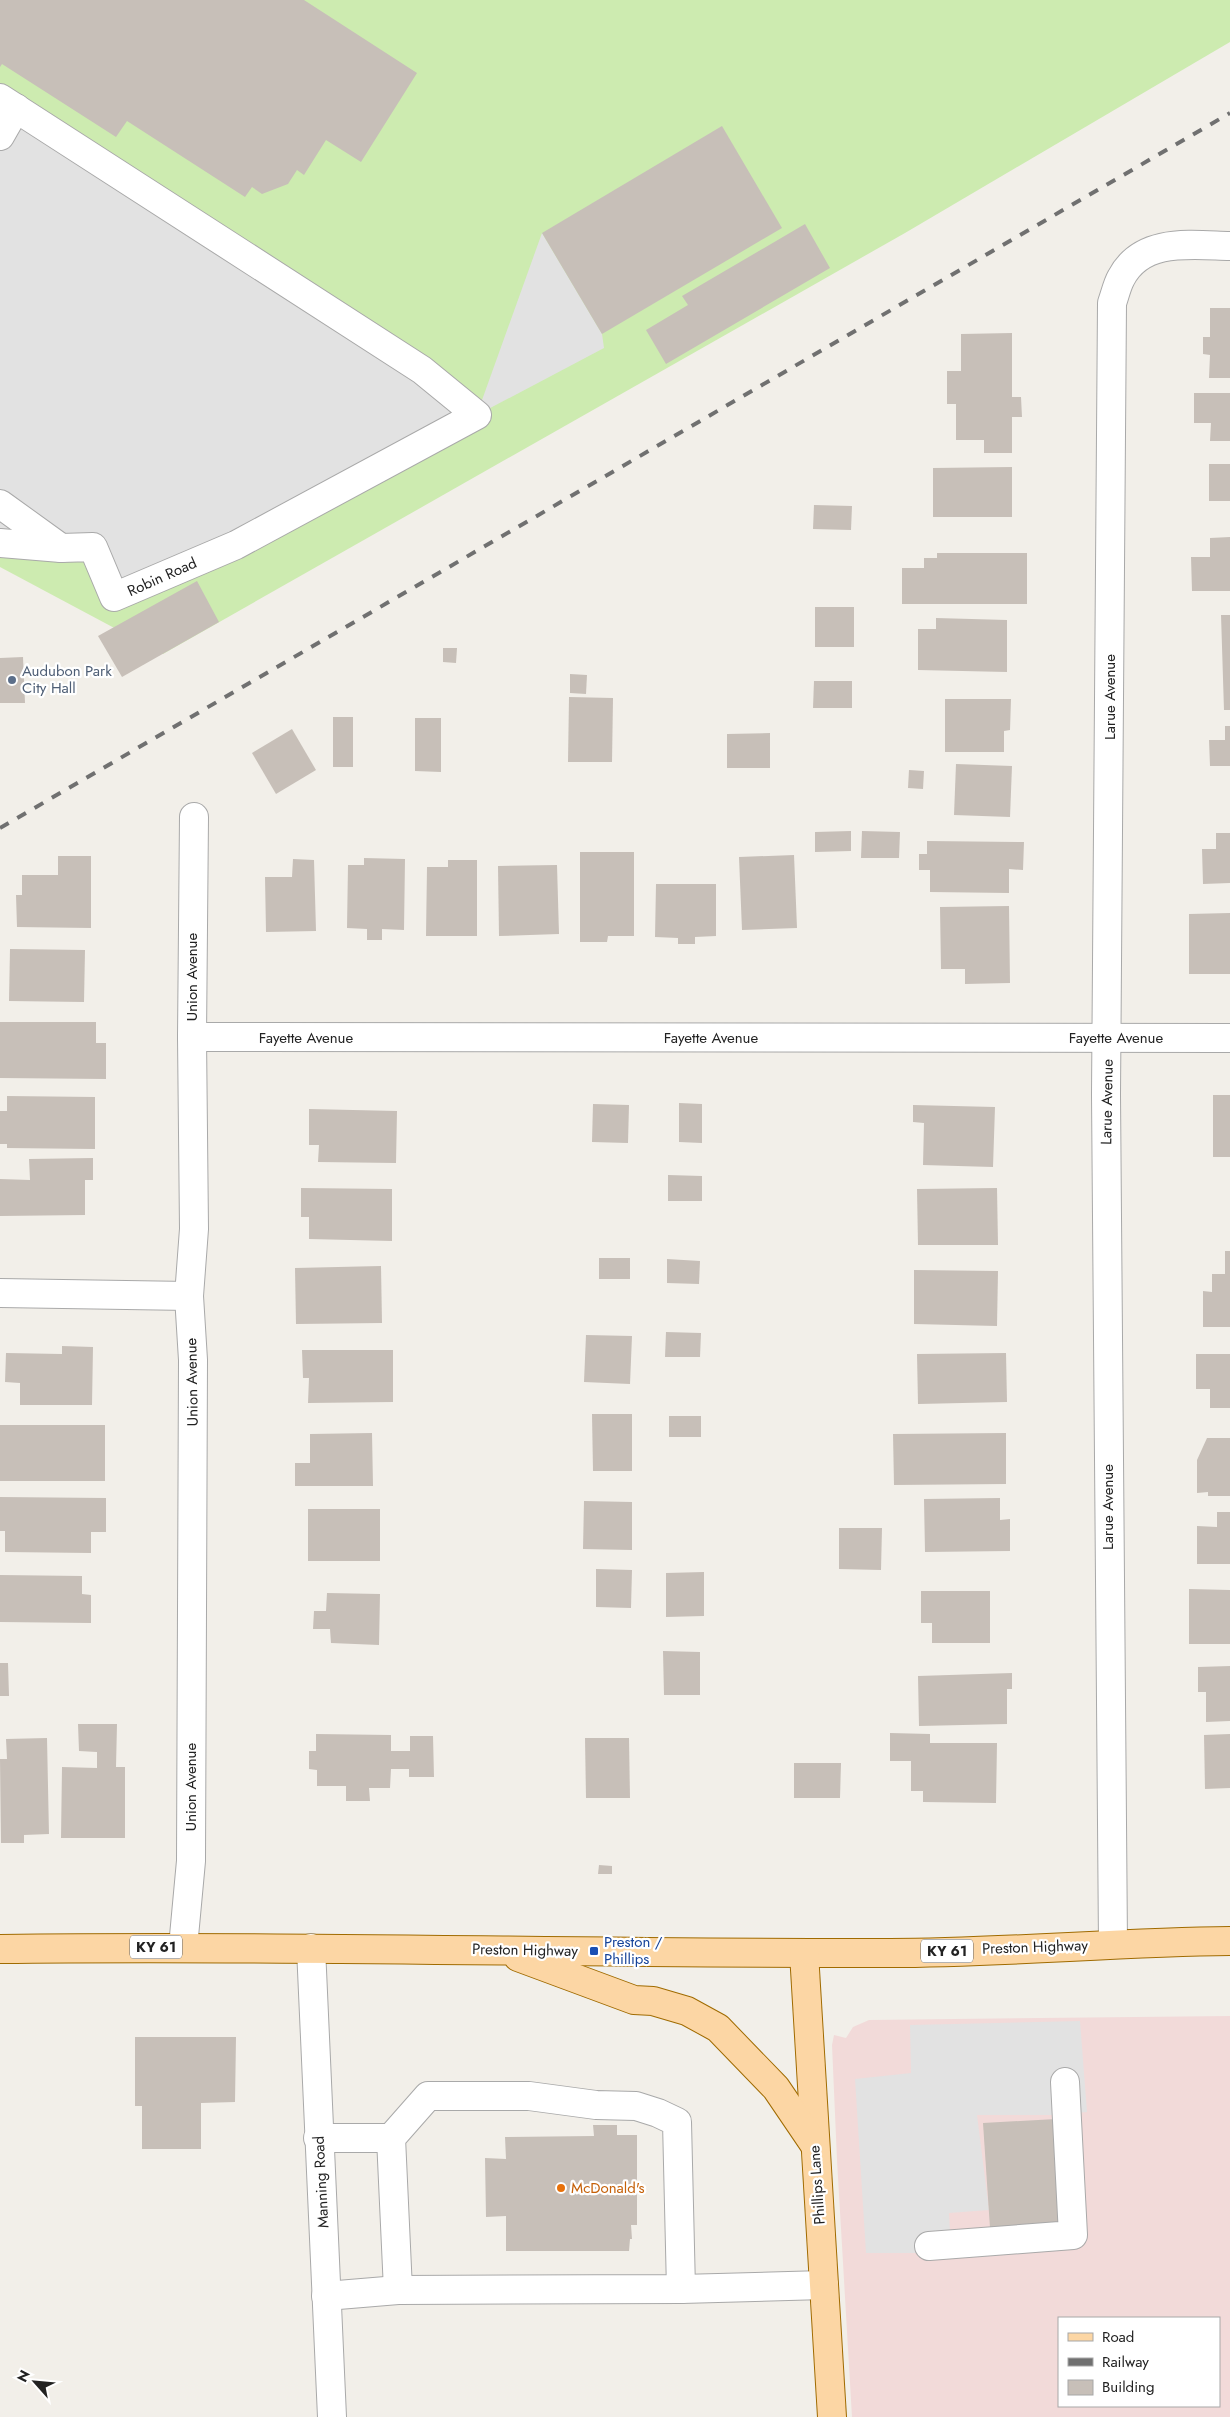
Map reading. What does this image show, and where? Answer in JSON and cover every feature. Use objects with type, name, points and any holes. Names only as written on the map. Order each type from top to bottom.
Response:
[{"type":"main road","name":"Preston Highway","points":[[0,1949],[183,1947],[895,1953],[1230,1941]]},
{"type":"main road","points":[[498,1950],[634,2000],[653,2001],[687,2011],[718,2028],[776,2088],[814,2145]]},
{"type":"main road","name":"Phillips Lane","points":[[804,1953],[814,2145],[832,2417]]},
{"type":"street","points":[[0,136],[8,103]]},
{"type":"street","name":"Robin Road","points":[[0,542],[61,548],[93,547],[114,597],[236,544],[477,415],[422,370],[8,103]]},
{"type":"street","name":"Larue Avenue","points":[[1113,1944],[1106,1095],[1108,1038],[1112,303],[1121,278],[1130,265],[1153,249],[1171,245],[1230,246]]},
{"type":"street","points":[[0,504],[61,548]]},
{"type":"street","name":"Union Avenue","points":[[183,1947],[191,1861],[193,1360],[189,1296],[194,1230],[192,1038],[194,816]]},
{"type":"street","name":"Fayette Avenue","points":[[192,1038],[1230,1038]]},
{"type":"street","points":[[0,1293],[189,1296]]},
{"type":"street","name":"Manning Road","points":[[311,1948],[318,2138],[332,2417]]},
{"type":"street","points":[[928,2246],[1073,2235],[1065,2082]]},
{"type":"street","points":[[398,2290],[391,2138],[428,2096],[529,2096],[596,2105],[636,2106],[658,2112],[677,2122],[681,2289]]},
{"type":"street","points":[[318,2138],[391,2138]]},
{"type":"street","points":[[326,2296],[398,2290],[681,2289],[824,2284]]},
{"type":"shaded area","points":[[16,108],[477,414],[542,233],[602,334],[604,348],[477,415],[114,597],[93,547],[0,543],[0,136]]},
{"type":"shaded area","points":[[1230,2016],[1230,2417],[852,2417],[832,2045],[834,2035],[846,2038],[853,2027],[869,2020]]},
{"type":"shaded area","points":[[1080,2021],[1087,2112],[1054,2115],[977,2115],[989,2210],[949,2213],[951,2253],[866,2253],[855,2079],[911,2073],[910,2025]]},
{"type":"green space","points":[[0,0],[1230,0],[1230,42],[905,233],[163,654],[0,567]]},
{"type":"building","points":[[0,0],[304,0],[417,73],[361,162],[326,140],[304,175],[297,170],[288,184],[262,194],[252,187],[245,197],[127,121],[116,137],[2,64],[0,67]]},
{"type":"building","points":[[722,126],[782,228],[602,334],[542,233]]},
{"type":"building","points":[[805,224],[830,268],[666,364],[646,330],[688,305],[682,296]]},
{"type":"building","points":[[1210,308],[1230,308],[1230,378],[1209,378],[1210,355],[1203,354],[1203,337],[1210,337]]},
{"type":"building","points":[[1012,333],[1012,397],[1021,397],[1022,417],[1012,417],[1012,453],[984,453],[984,440],[956,440],[956,404],[947,404],[947,371],[961,371],[961,334]]},
{"type":"building","points":[[1194,393],[1230,393],[1230,441],[1210,441],[1211,423],[1194,423]]},
{"type":"building","points":[[1209,464],[1230,464],[1230,501],[1209,501]]},
{"type":"building","points":[[1012,467],[1012,517],[933,517],[933,468]]},
{"type":"building","points":[[814,505],[852,506],[851,530],[813,529]]},
{"type":"building","points":[[1230,537],[1230,591],[1192,591],[1191,557],[1210,557],[1210,538]]},
{"type":"building","points":[[937,553],[1027,553],[1027,604],[902,604],[902,568],[924,568],[924,558],[937,558]]},
{"type":"building","points":[[197,581],[219,622],[122,677],[98,636]]},
{"type":"building","points":[[815,607],[854,607],[854,647],[815,647]]},
{"type":"building","points":[[1221,615],[1230,615],[1230,710],[1224,710]]},
{"type":"building","points":[[936,618],[1007,620],[1007,672],[918,670],[918,629],[936,629]]},
{"type":"building","points":[[443,648],[457,648],[456,663],[443,662]]},
{"type":"building","name":"Audubon Park City Hall","points":[[23,657],[25,703],[0,703],[0,658]]},
{"type":"building","points":[[570,674],[587,675],[586,694],[570,693]]},
{"type":"building","points":[[814,681],[852,681],[852,708],[813,708]]},
{"type":"building","points":[[569,697],[613,698],[612,762],[568,762]]},
{"type":"building","points":[[945,699],[1011,699],[1010,730],[1004,731],[1004,752],[945,752]]},
{"type":"building","points":[[333,717],[353,717],[353,767],[333,767]]},
{"type":"building","points":[[415,718],[441,718],[441,772],[415,771]]},
{"type":"building","points":[[1225,726],[1230,726],[1230,766],[1210,766],[1209,740],[1225,740]]},
{"type":"building","points":[[292,729],[316,770],[276,794],[252,753]]},
{"type":"building","points":[[770,733],[770,768],[727,768],[727,734]]},
{"type":"building","points":[[956,764],[1012,766],[1010,817],[954,815]]},
{"type":"building","points":[[909,770],[924,771],[923,789],[908,788]]},
{"type":"building","points":[[851,831],[851,851],[815,852],[815,832]]},
{"type":"building","points":[[862,831],[900,832],[899,858],[861,858]]},
{"type":"building","points":[[1216,833],[1230,833],[1230,883],[1203,884],[1202,849],[1216,849]]},
{"type":"building","points":[[927,841],[1024,842],[1023,870],[1009,869],[1009,893],[930,892],[930,870],[919,870],[919,854],[927,854]]},
{"type":"building","points":[[580,852],[634,852],[634,936],[608,936],[607,942],[580,942]]},
{"type":"building","points":[[794,855],[797,928],[742,930],[739,857]]},
{"type":"building","points":[[58,856],[91,856],[91,928],[17,927],[16,895],[22,895],[22,875],[58,875]]},
{"type":"building","points":[[364,858],[405,859],[404,930],[382,929],[382,940],[367,940],[367,929],[347,928],[348,865],[364,865]]},
{"type":"building","points":[[293,859],[314,860],[316,931],[266,932],[265,877],[292,877]]},
{"type":"building","points":[[448,860],[477,860],[477,936],[426,936],[427,867],[448,867]]},
{"type":"building","points":[[557,865],[559,934],[499,936],[498,866]]},
{"type":"building","points":[[656,884],[716,884],[716,936],[695,937],[695,944],[678,944],[678,938],[655,937]]},
{"type":"building","points":[[1009,906],[1010,983],[965,984],[965,969],[941,969],[940,907]]},
{"type":"building","points":[[1230,913],[1230,974],[1189,974],[1189,914]]},
{"type":"building","points":[[10,949],[85,950],[84,1002],[9,1001]]},
{"type":"building","points":[[0,1022],[96,1022],[96,1043],[106,1043],[106,1079],[0,1078]]},
{"type":"building","points":[[1213,1095],[1230,1095],[1230,1157],[1213,1157]]},
{"type":"building","points":[[7,1096],[95,1097],[95,1149],[7,1148],[7,1144],[0,1144],[0,1111],[7,1111]]},
{"type":"building","points":[[679,1103],[702,1104],[702,1143],[679,1142]]},
{"type":"building","points":[[593,1104],[629,1105],[628,1143],[592,1142]]},
{"type":"building","points":[[913,1105],[995,1107],[993,1167],[923,1165],[924,1123],[913,1122]]},
{"type":"building","points":[[309,1109],[397,1111],[396,1163],[318,1162],[319,1145],[309,1145]]},
{"type":"building","points":[[93,1158],[93,1180],[85,1180],[85,1215],[0,1216],[0,1179],[30,1180],[29,1159]]},
{"type":"building","points":[[668,1175],[702,1176],[702,1201],[668,1201]]},
{"type":"building","points":[[301,1188],[392,1189],[392,1241],[309,1239],[309,1217],[301,1217]]},
{"type":"building","points":[[997,1188],[998,1245],[918,1245],[917,1189]]},
{"type":"building","points":[[1225,1251],[1230,1251],[1230,1327],[1203,1327],[1203,1291],[1212,1292],[1212,1274],[1225,1274]]},
{"type":"building","points":[[599,1258],[630,1258],[630,1279],[599,1279]]},
{"type":"building","points":[[667,1259],[700,1261],[699,1284],[667,1283]]},
{"type":"building","points":[[381,1266],[382,1323],[296,1324],[295,1268]]},
{"type":"building","points":[[914,1270],[998,1271],[997,1326],[914,1324]]},
{"type":"building","points":[[666,1332],[701,1333],[700,1357],[665,1357]]},
{"type":"building","points":[[586,1335],[632,1336],[630,1384],[584,1382]]},
{"type":"building","points":[[62,1346],[93,1347],[92,1405],[20,1405],[20,1383],[5,1382],[6,1353],[62,1354]]},
{"type":"building","points":[[302,1350],[393,1350],[393,1402],[308,1403],[309,1378],[303,1378]]},
{"type":"building","points":[[1006,1353],[1007,1402],[918,1404],[917,1354]]},
{"type":"building","points":[[1196,1354],[1230,1354],[1230,1408],[1210,1408],[1210,1389],[1196,1389]]},
{"type":"building","points":[[592,1414],[632,1414],[632,1471],[593,1471]]},
{"type":"building","points":[[669,1416],[701,1416],[701,1437],[669,1437]]},
{"type":"building","points":[[0,1425],[105,1425],[105,1481],[0,1481]]},
{"type":"building","points":[[372,1433],[373,1486],[295,1486],[295,1463],[310,1463],[310,1434]]},
{"type":"building","points":[[1006,1433],[1006,1484],[894,1485],[893,1434]]},
{"type":"building","points":[[1207,1438],[1230,1438],[1230,1496],[1208,1496],[1208,1492],[1197,1493],[1197,1460]]},
{"type":"building","points":[[0,1497],[106,1498],[106,1532],[91,1532],[91,1553],[5,1552],[5,1531],[0,1531]]},
{"type":"building","points":[[1000,1498],[1000,1520],[1010,1519],[1010,1551],[925,1552],[924,1499]]},
{"type":"building","points":[[584,1501],[632,1502],[632,1550],[583,1549]]},
{"type":"building","points":[[308,1509],[380,1509],[380,1561],[308,1561]]},
{"type":"building","points":[[1217,1512],[1230,1512],[1230,1564],[1197,1564],[1197,1526],[1217,1527]]},
{"type":"building","points":[[839,1528],[882,1528],[881,1570],[839,1569]]},
{"type":"building","points":[[596,1569],[632,1570],[631,1608],[596,1607]]},
{"type":"building","points":[[704,1572],[704,1616],[666,1617],[666,1573]]},
{"type":"building","points":[[0,1575],[82,1576],[82,1594],[91,1595],[91,1623],[0,1622]]},
{"type":"building","points":[[1189,1589],[1230,1590],[1230,1644],[1189,1644]]},
{"type":"building","points":[[921,1591],[990,1591],[990,1643],[932,1643],[932,1623],[921,1623]]},
{"type":"building","points":[[327,1593],[380,1594],[379,1645],[331,1643],[330,1629],[313,1629],[314,1611],[326,1611]]},
{"type":"building","points":[[663,1651],[700,1652],[700,1695],[664,1695]]},
{"type":"building","points":[[0,1663],[8,1663],[9,1696],[0,1696]]},
{"type":"building","points":[[1230,1666],[1230,1721],[1206,1722],[1206,1692],[1198,1692],[1198,1667]]},
{"type":"building","points":[[1012,1673],[1012,1689],[1007,1689],[1007,1724],[919,1726],[918,1676]]},
{"type":"building","points":[[78,1724],[117,1724],[116,1767],[125,1767],[125,1838],[61,1838],[62,1767],[97,1768],[97,1752],[79,1751]]},
{"type":"building","points":[[890,1733],[930,1734],[930,1743],[997,1743],[996,1803],[923,1802],[923,1791],[911,1791],[911,1761],[890,1761]]},
{"type":"building","points":[[316,1734],[391,1735],[391,1751],[410,1751],[410,1736],[433,1736],[434,1777],[409,1777],[409,1769],[391,1769],[390,1788],[369,1788],[370,1801],[346,1801],[346,1786],[317,1786],[317,1770],[309,1769],[309,1751],[316,1751]]},
{"type":"building","points":[[1230,1734],[1230,1788],[1205,1789],[1204,1735]]},
{"type":"building","points":[[47,1738],[49,1834],[24,1835],[24,1843],[1,1843],[0,1759],[7,1759],[6,1739]]},
{"type":"building","points":[[585,1738],[629,1738],[630,1798],[586,1798]]},
{"type":"building","points":[[794,1763],[841,1763],[840,1798],[794,1798]]},
{"type":"building","points":[[599,1865],[612,1866],[612,1874],[598,1874]]},
{"type":"building","points":[[135,2037],[236,2037],[235,2102],[201,2103],[201,2149],[142,2149],[142,2106],[135,2106]]},
{"type":"building","points":[[1056,2119],[1059,2223],[990,2228],[983,2123]]},
{"type":"building","name":"McDonald's","points":[[593,2125],[617,2125],[617,2135],[637,2135],[637,2225],[631,2225],[632,2239],[630,2239],[629,2251],[506,2251],[506,2216],[486,2217],[485,2158],[506,2159],[505,2137],[594,2136]]},
{"type":"railway","points":[[0,828],[1230,113]]},
{"type":"place","name":"Audubon Park City Hall","points":[[12,680]]},
{"type":"place","name":"Preston / Phillips","points":[[594,1951]]},
{"type":"place","name":"McDonald's","points":[[561,2188]]}]
